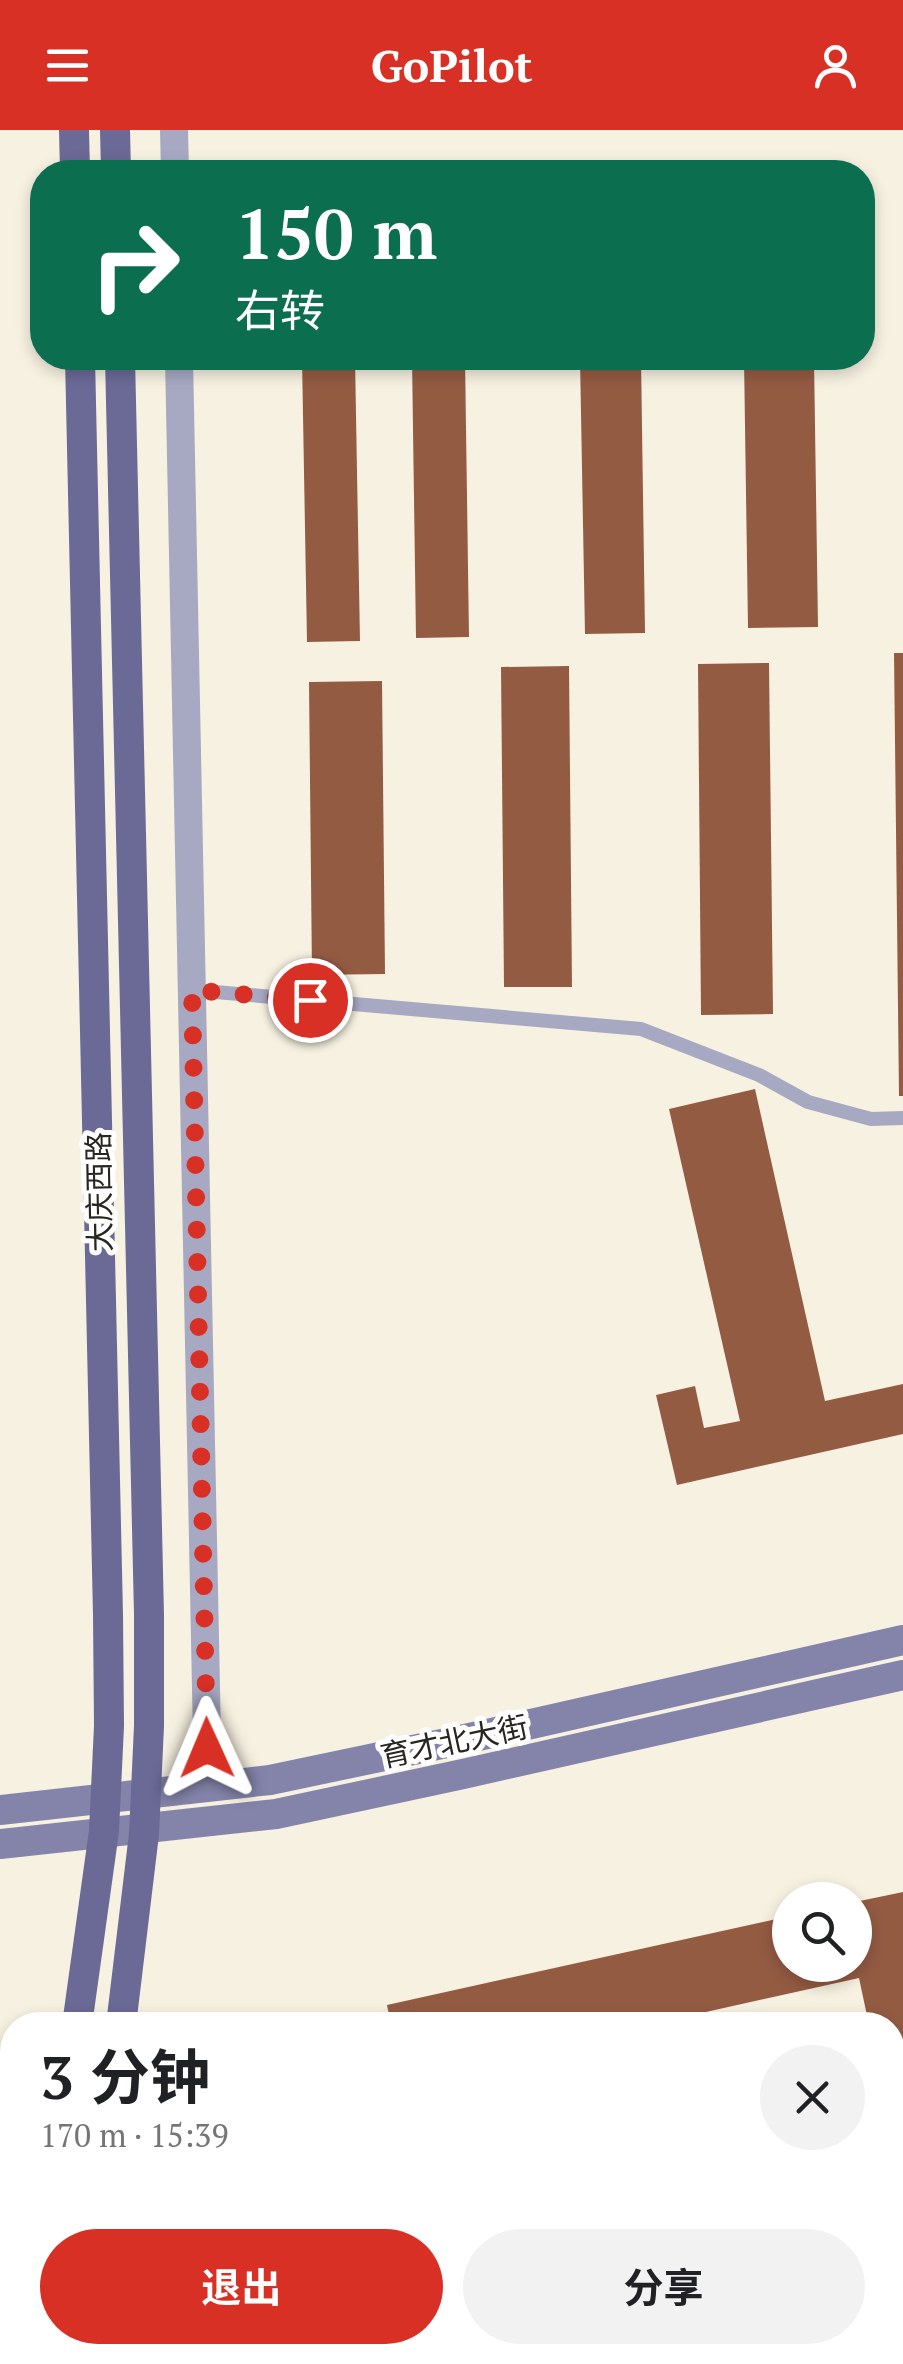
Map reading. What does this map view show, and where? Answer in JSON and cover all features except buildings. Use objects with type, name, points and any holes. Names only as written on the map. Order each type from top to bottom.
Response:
[{"type":"main road","points":[[74,130],[75,160]]},
{"type":"main road","points":[[115,130],[116,160]]},
{"type":"main road","name":"大庆西路","points":[[80,370],[108,1615],[104,1834],[80,2012]]},
{"type":"main road","name":"大庆西路","points":[[120,370],[149,1615],[144,1829],[123,2012]]},
{"type":"main road","name":"育才北大街","points":[[0,1810],[270,1780],[903,1640]]},
{"type":"main road","name":"育才北大街","points":[[0,1844],[276,1814],[903,1675]]},
{"type":"street","points":[[174,130],[175,160]]},
{"type":"street","points":[[179,370],[208,1788]]},
{"type":"lane","points":[[192,990],[641,1028],[759,1075],[808,1102],[871,1119],[903,1118]]},
{"type":"route","points":[[207,1748],[192,990],[310,1000]]}]
